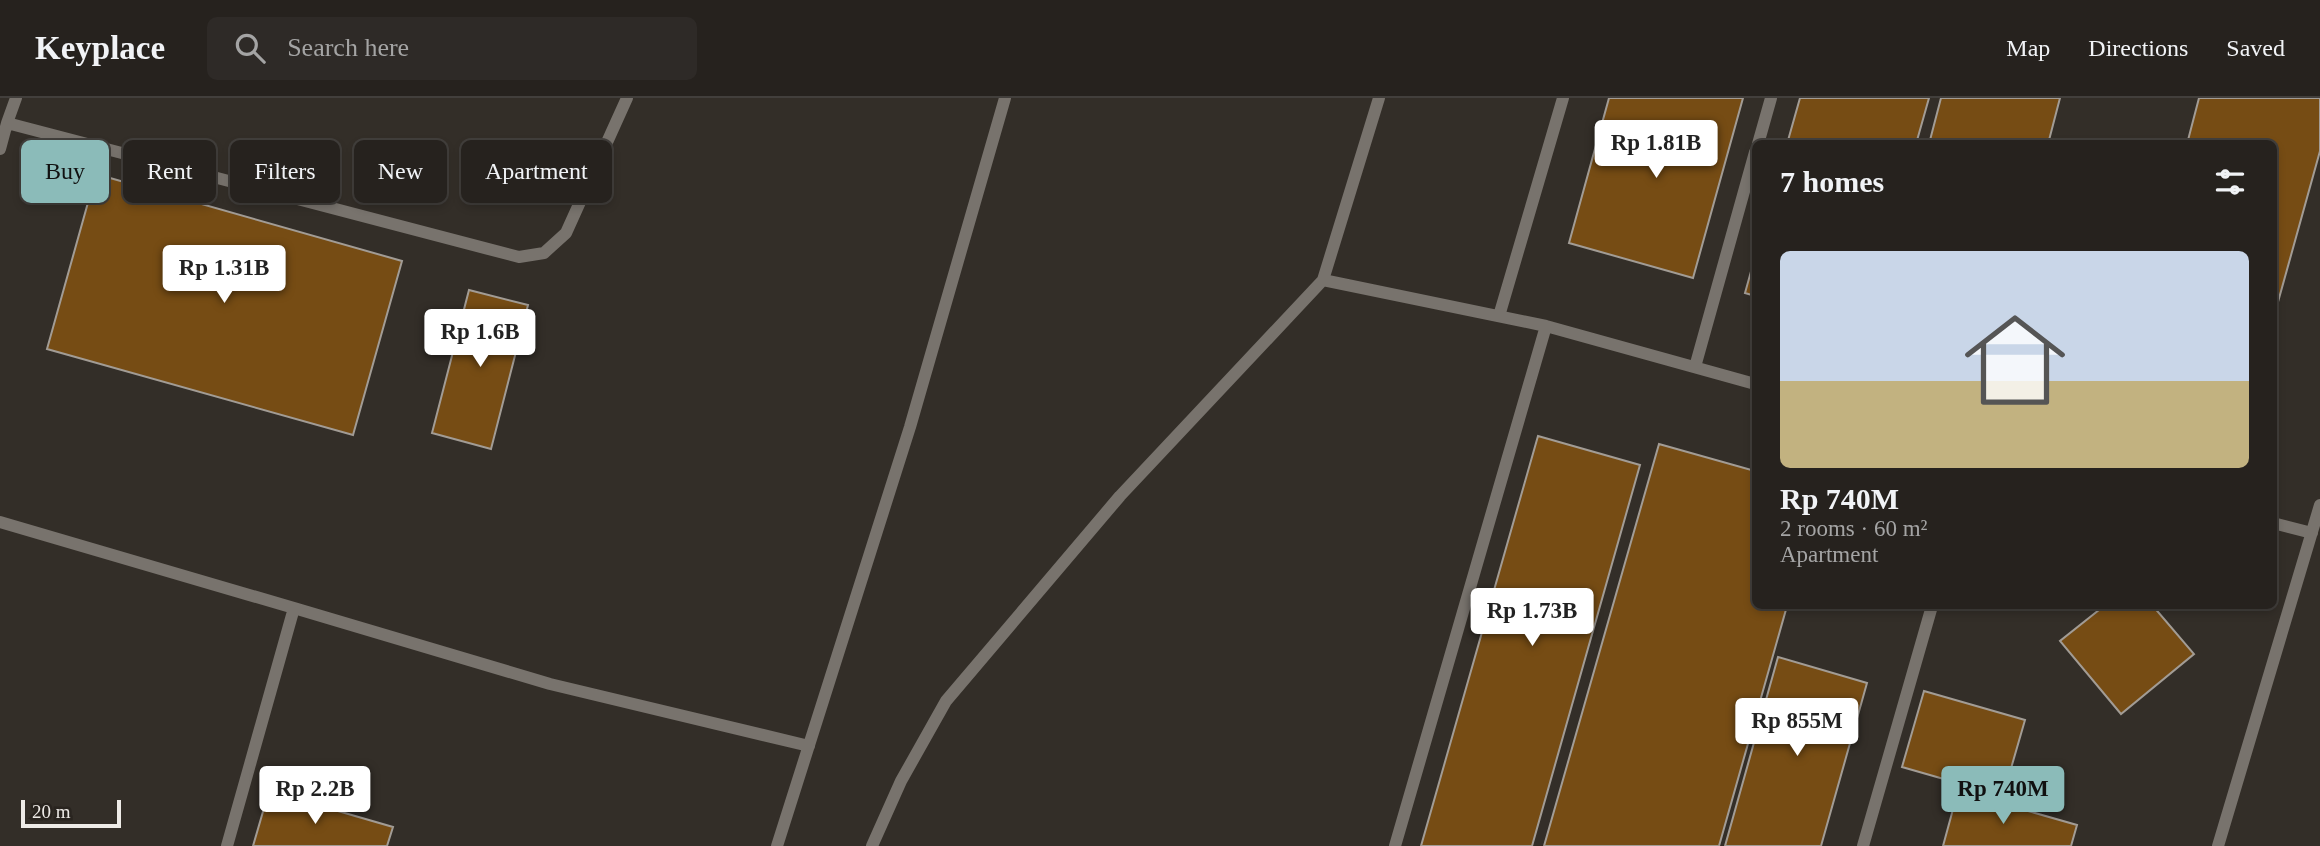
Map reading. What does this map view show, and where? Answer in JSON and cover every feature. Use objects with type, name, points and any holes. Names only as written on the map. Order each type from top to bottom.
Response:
[{"type":"lane","points":[[0,149],[16,98]]},
{"type":"lane","points":[[7,123],[519,257],[544,253],[566,233],[627,98]]},
{"type":"lane","points":[[777,846],[910,427],[1005,98]]},
{"type":"lane","points":[[872,846],[901,781],[946,701],[1120,496],[1323,280],[1379,98]]},
{"type":"lane","points":[[1499,316],[1563,98]]},
{"type":"lane","points":[[1759,140],[1771,98]]},
{"type":"lane","points":[[1695,367],[1752,163]]},
{"type":"lane","points":[[1323,280],[1546,326],[1752,383]]},
{"type":"lane","points":[[1395,846],[1546,326]]},
{"type":"lane","points":[[2218,846],[2320,505]]},
{"type":"lane","points":[[0,522],[550,684],[809,746]]},
{"type":"lane","points":[[2277,524],[2312,533]]},
{"type":"lane","points":[[227,846],[294,608]]},
{"type":"lane","points":[[1863,846],[1931,609]]},
{"type":"building","points":[[1609,98],[1743,98],[1693,278],[1569,243]]},
{"type":"building","points":[[1800,98],[1929,98],[1917,140],[1788,140]]},
{"type":"building","points":[[1941,98],[2060,98],[2049,140],[1930,140]]},
{"type":"building","points":[[2199,98],[2320,98],[2320,151],[2277,306],[2277,140],[2188,140]]},
{"type":"building","points":[[109,178],[123,182],[123,203],[198,203],[402,261],[353,435],[47,349],[88,203],[109,203]]},
{"type":"building","points":[[1752,268],[1752,295],[1745,293]]},
{"type":"building","points":[[469,290],[528,305],[491,449],[432,433]]},
{"type":"building","points":[[1538,436],[1640,465],[1532,846],[1421,846]]},
{"type":"building","points":[[1659,444],[1752,470],[1752,609],[1786,609],[1719,846],[1544,846]]},
{"type":"building","points":[[2100,609],[2156,609],[2194,654],[2121,714],[2060,641]]},
{"type":"building","points":[[1778,657],[1867,683],[1821,846],[1725,846]]},
{"type":"building","points":[[1924,691],[2025,720],[2003,796],[1902,767]]},
{"type":"building","points":[[269,791],[393,827],[387,846],[253,846]]},
{"type":"building","points":[[1958,791],[2077,825],[2071,846],[1943,846]]}]
